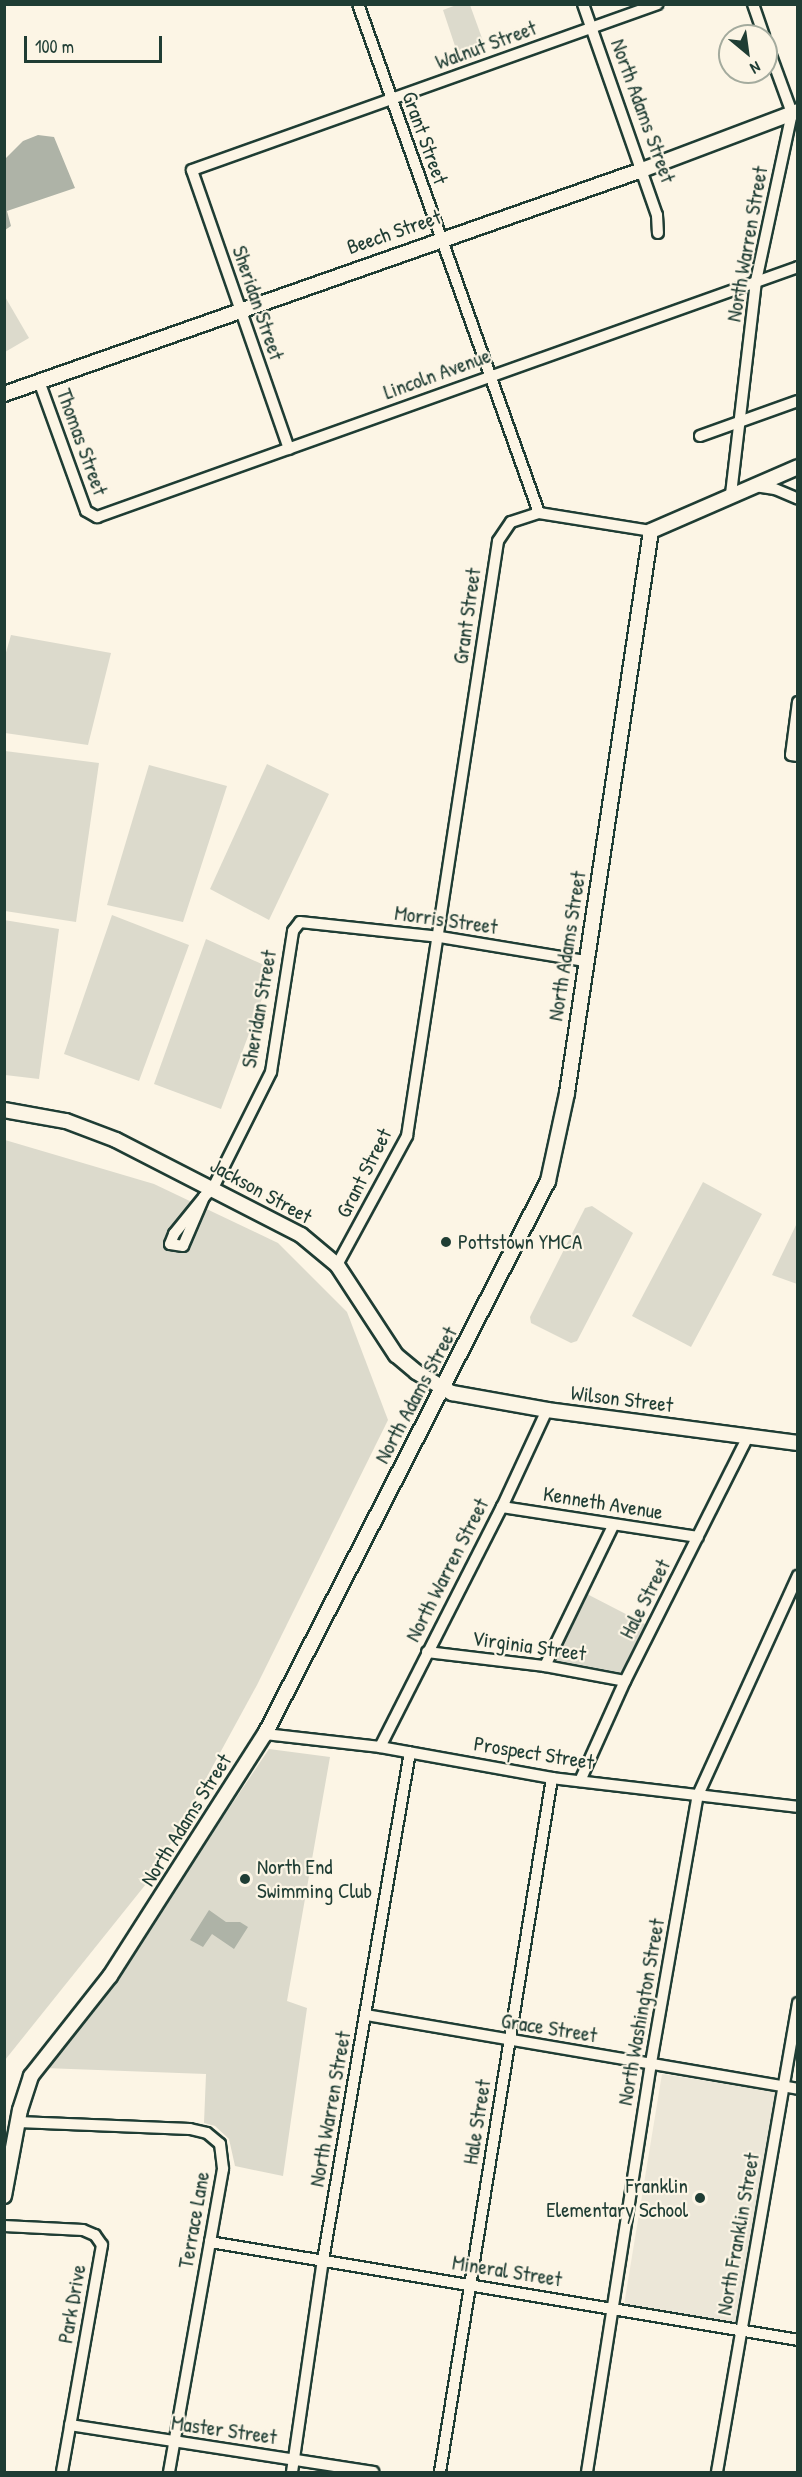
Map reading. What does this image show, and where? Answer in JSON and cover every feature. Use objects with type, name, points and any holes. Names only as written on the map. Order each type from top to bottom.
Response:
[{"type":"street","name":"Grant Street","points":[[337,1264],[407,1136],[440,938],[498,541],[511,522],[539,513],[390,100],[358,4]]},
{"type":"street","name":"North Adams Street","points":[[583,4],[657,215],[658,233]]},
{"type":"street","name":"Walnut Street","points":[[192,170],[657,4]]},
{"type":"street","points":[[753,4],[760,24]]},
{"type":"street","points":[[778,71],[795,112]]},
{"type":"street","name":"Beech Street","points":[[4,394],[441,238],[642,170],[795,112]]},
{"type":"street","name":"North Warren Street","points":[[731,494],[742,420],[756,281],[795,112]]},
{"type":"street","name":"Sheridan Street","points":[[192,170],[289,450]]},
{"type":"street","name":"Lincoln Avenue","points":[[90,516],[104,515],[289,450],[490,375],[798,267]]},
{"type":"street","name":"Thomas Street","points":[[39,381],[90,516]]},
{"type":"street","points":[[700,436],[798,401]]},
{"type":"street","points":[[539,513],[651,531],[731,494],[798,467]]},
{"type":"street","points":[[752,485],[775,489],[798,499]]},
{"type":"street","name":"North Adams Street","points":[[4,2196],[18,2122],[31,2076],[101,1990],[265,1734],[548,1181],[563,1114],[651,531]]},
{"type":"street","points":[[794,755],[798,702]]},
{"type":"street","name":"Sheridan Street","points":[[208,1192],[271,1072],[293,931],[300,922]]},
{"type":"street","name":"Morris Street","points":[[300,922],[440,938],[585,961]]},
{"type":"street","name":"Jackson Street","points":[[4,1110],[66,1121],[116,1140],[208,1192],[301,1235],[337,1264],[390,1349],[416,1372],[443,1388]]},
{"type":"street","name":"Wilson Street","points":[[443,1388],[457,1395],[547,1410],[798,1443]]},
{"type":"street","name":"North Warren Street","points":[[380,1747],[502,1507],[547,1410]]},
{"type":"street","name":"Hale Street","points":[[580,1781],[625,1681],[748,1436]]},
{"type":"street","name":"Kenneth Avenue","points":[[502,1507],[613,1526],[698,1537]]},
{"type":"street","points":[[545,1665],[613,1526]]},
{"type":"street","name":"North Washington Street","points":[[587,2472],[615,2308],[651,2063],[698,1795],[798,1576]]},
{"type":"street","name":"Virginia Street","points":[[427,1652],[545,1665],[625,1681]]},
{"type":"street","name":"Prospect Street","points":[[265,1734],[380,1747],[552,1778],[798,1806]]},
{"type":"street","name":"North Warren Street","points":[[292,2472],[323,2260],[410,1752]]},
{"type":"street","name":"Hale Street","points":[[440,2472],[472,2286],[552,1778]]},
{"type":"street","name":"North Franklin Street","points":[[717,2472],[798,2003]]},
{"type":"street","name":"Grace Street","points":[[366,2015],[509,2042],[651,2063],[798,2089]]},
{"type":"street","name":"Terrace Lane","points":[[18,2122],[207,2133],[220,2144],[224,2160],[169,2472]]},
{"type":"street","name":"Park Drive","points":[[4,2226],[83,2230],[95,2235],[102,2245],[62,2472]]},
{"type":"street","name":"Mineral Street","points":[[210,2242],[798,2340]]},
{"type":"street","name":"Master Street","points":[[70,2425],[174,2443],[373,2472]]},
{"type":"shaded area","points":[[459,4],[470,5],[487,52],[460,61],[443,10]]},
{"type":"shaded area","points":[[38,135],[54,137],[75,188],[7,211],[11,226],[5,230],[5,159],[23,141]]},
{"type":"shaded area","points":[[4,295],[29,338],[5,352],[4,352]]},
{"type":"shaded area","points":[[11,635],[111,653],[88,745],[5,733],[5,656]]},
{"type":"shaded area","points":[[5,751],[99,763],[76,922],[5,911]]},
{"type":"shaded area","points":[[267,764],[329,794],[269,920],[210,889]]},
{"type":"shaded area","points":[[149,765],[227,786],[183,922],[107,905]]},
{"type":"shaded area","points":[[112,915],[189,945],[139,1081],[64,1054]]},
{"type":"shaded area","points":[[4,920],[59,929],[39,1079],[5,1075]]},
{"type":"shaded area","points":[[206,939],[273,969],[221,1109],[154,1084]]},
{"type":"shaded area","points":[[5,1140],[154,1184],[278,1243],[347,1312],[388,1420],[257,1685],[154,1874],[5,2060]]},
{"type":"shaded area","points":[[703,1182],[762,1214],[691,1347],[632,1316]]},
{"type":"shaded area","points":[[592,1206],[633,1233],[577,1341],[571,1343],[531,1323],[530,1317],[585,1208]]},
{"type":"shaded area","points":[[797,1223],[797,1284],[772,1275]]},
{"type":"shaded area","points":[[587,1594],[649,1626],[626,1670],[619,1675],[552,1663]]},
{"type":"shaded area","name":"North End Swimming Club","points":[[269,1749],[330,1757],[287,2001],[307,2008],[283,2176],[235,2166],[229,2139],[215,2126],[204,2123],[206,2074],[44,2068],[91,2013]]},
{"type":"shaded area","points":[[209,1910],[226,1922],[240,1922],[248,1927],[234,1949],[212,1934],[203,1947],[190,1940]]},
{"type":"shaded area","name":"Franklin Elementary School","points":[[662,2074],[777,2092],[739,2323],[624,2305]]},
{"type":"place","name":"Pottstown YMCA","points":[[446,1242]]},
{"type":"place","name":"North End Swimming Club","points":[[245,1879]]},
{"type":"place","name":"Franklin Elementary School","points":[[700,2198]]}]
